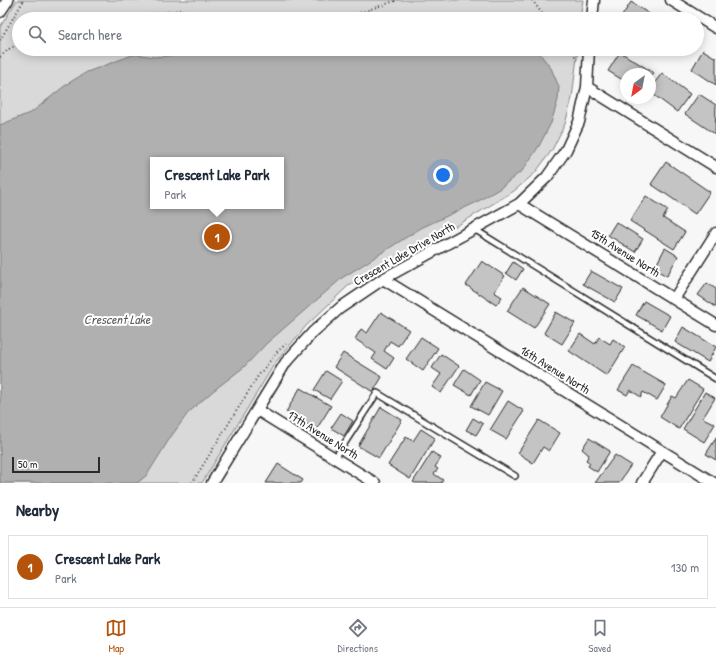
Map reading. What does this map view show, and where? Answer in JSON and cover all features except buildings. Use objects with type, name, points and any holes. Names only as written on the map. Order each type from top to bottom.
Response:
[{"type":"street","points":[[593,12],[594,0]]},
{"type":"street","points":[[671,0],[690,12]]},
{"type":"street","points":[[0,12],[5,1]]},
{"type":"street","points":[[704,21],[716,28]]},
{"type":"street","name":"Crescent Lake Drive North","points":[[212,483],[286,362],[296,349],[340,308],[382,279],[519,204],[547,177],[566,150],[579,122],[587,87],[589,56]]},
{"type":"street","points":[[587,87],[716,167]]},
{"type":"street","name":"15th Avenue North","points":[[519,204],[716,325]]},
{"type":"street","points":[[674,299],[716,233]]},
{"type":"street","name":"16th Avenue North","points":[[382,279],[714,483]]},
{"type":"street","name":"17th Avenue North","points":[[257,410],[375,483]]},
{"type":"street","points":[[642,483],[662,451]]},
{"type":"lane","points":[[474,229],[716,379]]},
{"type":"lane","points":[[335,458],[377,393],[515,476]]},
{"type":"path","points":[[17,12],[24,0]]},
{"type":"path","points":[[362,12],[398,0]]},
{"type":"path","points":[[532,0],[541,12]]},
{"type":"path","points":[[166,12],[180,10],[194,12]]},
{"type":"path","points":[[0,40],[12,20]]},
{"type":"path","points":[[0,56],[12,48]]},
{"type":"shaded area","name":"Crescent Lake","points":[[17,0],[583,0],[581,12],[12,12],[12,56],[577,56],[572,98],[565,124],[552,150],[535,173],[514,191],[458,225],[410,249],[349,285],[306,326],[275,363],[202,483],[0,483],[0,27]]},
{"type":"water","name":"Crescent Lake","points":[[130,56],[542,56],[551,68],[559,87],[558,100],[551,123],[539,146],[523,170],[499,189],[475,203],[421,228],[342,278],[267,343],[244,367],[188,413],[170,438],[147,475],[137,483],[0,483],[0,125],[32,112],[67,84],[87,72]]},
{"type":"place","name":"Crescent Lake Park","points":[[217,237]]}]
